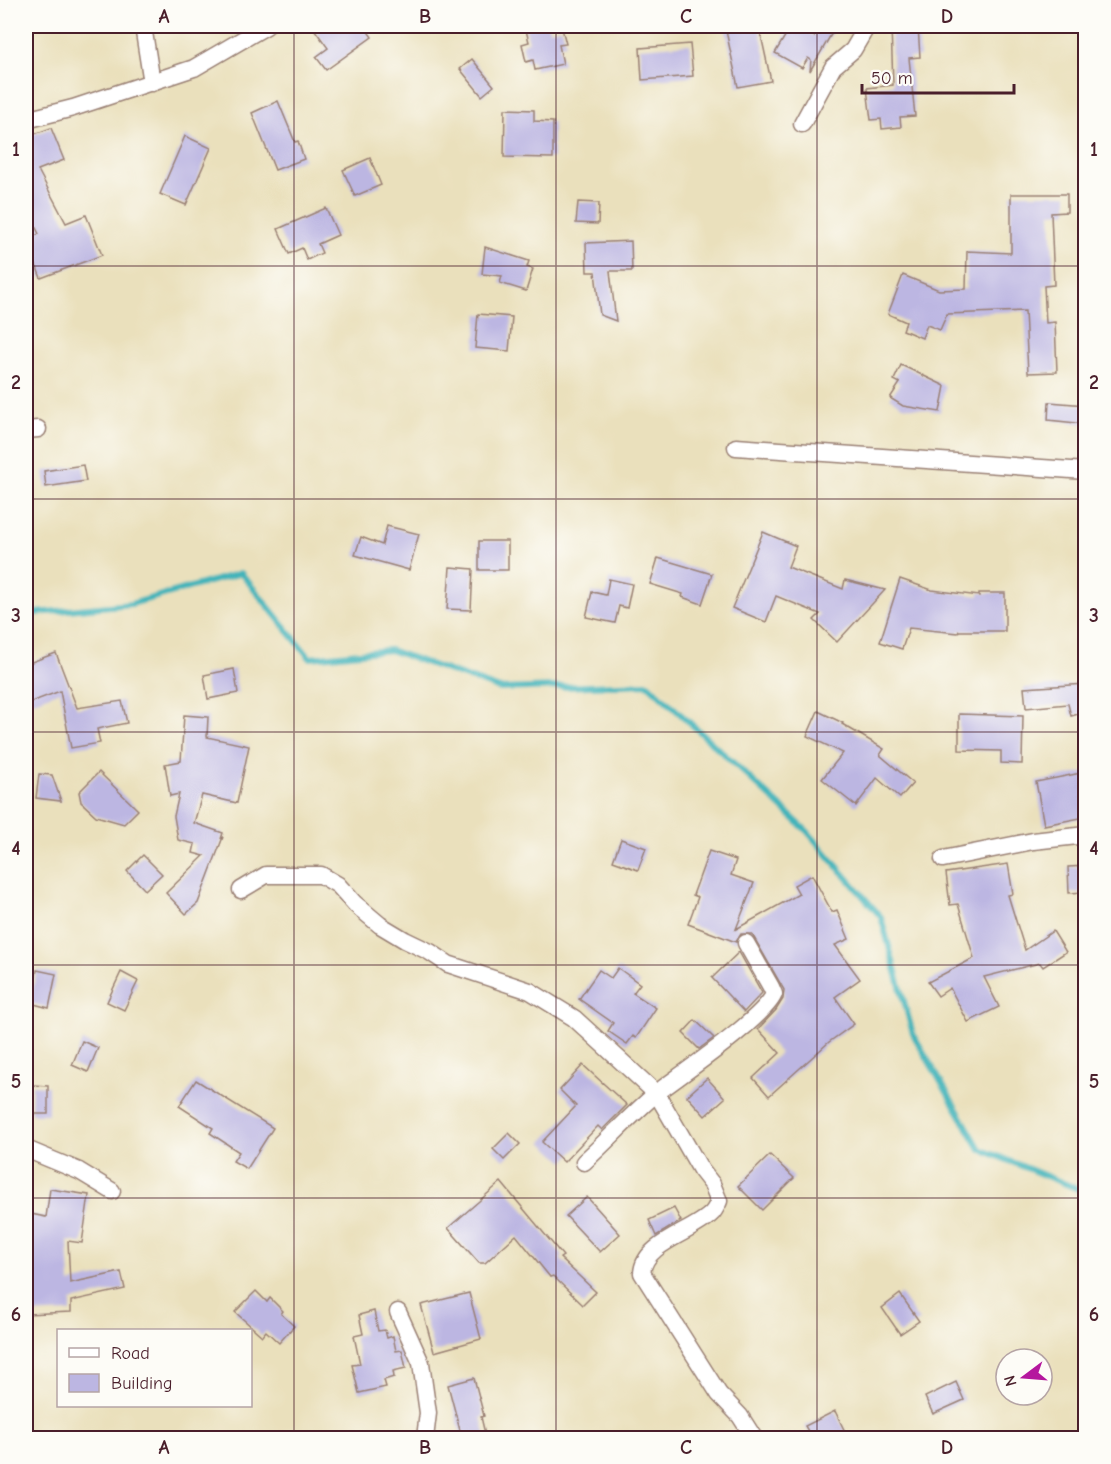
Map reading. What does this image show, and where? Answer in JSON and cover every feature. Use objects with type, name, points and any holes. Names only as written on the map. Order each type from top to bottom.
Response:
[{"type":"street","points":[[143,26],[152,82]]},
{"type":"street","points":[[26,120],[73,108],[194,68],[266,26]]},
{"type":"street","points":[[802,124],[833,67],[853,50],[867,26]]},
{"type":"street","points":[[736,447],[1086,471]]},
{"type":"street","points":[[943,860],[1033,841],[1086,835]]},
{"type":"street","points":[[241,890],[266,875],[321,875],[338,885],[380,925],[405,940],[448,964],[530,991],[574,1018],[657,1094],[701,1170],[712,1184],[719,1201],[712,1213],[651,1253],[642,1264],[642,1273],[719,1394],[740,1416],[754,1438]]},
{"type":"street","points":[[584,1162],[657,1094],[772,1000],[774,994],[771,987],[746,944]]},
{"type":"street","points":[[26,1149],[79,1171],[112,1191]]},
{"type":"street","points":[[398,1312],[421,1363],[428,1413],[424,1438]]},
{"type":"building","points":[[312,26],[364,26],[372,37],[326,70],[316,57],[328,48]]},
{"type":"building","points":[[525,26],[548,26],[549,30],[562,28],[566,44],[559,45],[563,64],[535,70],[533,60],[526,62],[522,44],[529,42]]},
{"type":"building","points":[[725,26],[759,26],[771,81],[738,87]]},
{"type":"building","points":[[791,26],[814,36],[815,26],[836,26],[810,71],[811,60],[808,58],[802,68],[775,53]]},
{"type":"building","points":[[891,26],[918,26],[920,57],[909,58],[915,116],[900,117],[901,127],[882,129],[881,119],[871,120],[867,88],[893,85]]},
{"type":"building","points":[[690,44],[693,76],[642,80],[640,48]]},
{"type":"building","points":[[472,59],[494,86],[482,96],[460,69]]},
{"type":"building","points":[[278,101],[295,142],[298,141],[304,159],[275,170],[252,113]]},
{"type":"building","points":[[505,109],[534,110],[534,121],[553,122],[553,158],[504,157]]},
{"type":"building","points":[[51,128],[64,160],[38,170],[66,223],[86,215],[102,255],[41,278],[26,240],[39,234],[26,208],[26,137]]},
{"type":"building","points":[[185,136],[211,148],[186,205],[160,194]]},
{"type":"building","points":[[370,158],[381,185],[355,196],[343,170]]},
{"type":"building","points":[[1011,194],[1067,194],[1067,212],[1051,213],[1054,285],[1044,286],[1046,323],[1055,322],[1057,372],[1028,373],[1025,311],[947,314],[940,330],[927,325],[922,338],[903,330],[906,322],[888,314],[903,275],[939,290],[966,289],[967,251],[1011,253]]},
{"type":"building","points":[[578,202],[599,203],[598,224],[576,223]]},
{"type":"building","points":[[326,208],[338,235],[318,244],[322,253],[307,260],[302,248],[289,254],[278,229]]},
{"type":"building","points":[[631,241],[632,271],[610,271],[616,321],[600,315],[595,272],[587,272],[586,243]]},
{"type":"building","points":[[485,247],[529,261],[527,267],[533,269],[526,291],[500,283],[502,276],[482,274]]},
{"type":"building","points":[[478,314],[512,317],[509,351],[475,348]]},
{"type":"building","points":[[901,365],[945,386],[940,412],[903,406],[890,398],[900,383],[894,380]]},
{"type":"building","points":[[1049,402],[1086,405],[1086,424],[1048,420]]},
{"type":"building","points":[[83,465],[86,481],[46,487],[44,471]]},
{"type":"building","points":[[387,526],[419,534],[409,570],[355,555],[361,537],[382,545]]},
{"type":"building","points":[[763,532],[796,546],[788,567],[843,589],[845,580],[885,590],[837,642],[814,620],[820,614],[776,596],[766,622],[732,608]]},
{"type":"building","points":[[479,541],[508,541],[508,570],[479,570]]},
{"type":"building","points":[[658,558],[712,574],[702,604],[682,597],[683,594],[650,584]]},
{"type":"building","points":[[450,567],[473,569],[471,610],[447,609]]},
{"type":"building","points":[[609,579],[632,584],[627,608],[619,606],[615,623],[586,617],[592,592],[606,595]]},
{"type":"building","points":[[900,579],[932,590],[979,596],[979,593],[1005,593],[1005,631],[959,631],[958,633],[909,628],[902,649],[880,642]]},
{"type":"building","points":[[56,653],[77,708],[122,701],[127,723],[97,729],[100,743],[71,748],[60,691],[26,704],[26,664]]},
{"type":"building","points":[[234,669],[238,693],[208,699],[204,675]]},
{"type":"building","points":[[1086,684],[1086,712],[1071,716],[1068,704],[1026,708],[1024,688]]},
{"type":"building","points":[[818,711],[843,723],[884,749],[880,755],[913,783],[900,798],[877,778],[856,806],[822,779],[843,753],[807,736]]},
{"type":"building","points":[[959,714],[1023,716],[1022,764],[1001,763],[1001,751],[959,750]]},
{"type":"building","points":[[184,715],[208,717],[207,737],[249,746],[237,803],[202,795],[194,823],[223,833],[221,839],[223,837],[198,903],[186,914],[166,893],[204,856],[193,853],[195,844],[178,840],[174,816],[179,794],[170,796],[165,764],[181,761]]},
{"type":"building","points":[[99,772],[138,810],[124,824],[96,816],[81,802],[79,792]]},
{"type":"building","points":[[1086,772],[1086,817],[1044,825],[1036,782]]},
{"type":"building","points":[[39,774],[52,775],[61,801],[36,798]]},
{"type":"building","points":[[621,839],[646,848],[638,870],[613,861]]},
{"type":"building","points":[[709,851],[736,860],[731,875],[754,883],[736,929],[799,894],[794,885],[812,875],[832,912],[837,910],[849,939],[835,945],[860,979],[835,997],[854,1024],[829,1042],[769,1096],[753,1078],[780,1053],[758,1029],[776,1010],[783,999],[784,990],[752,934],[741,934],[736,942],[688,924],[698,897],[693,895]]},
{"type":"building","points":[[143,855],[162,874],[145,890],[127,871]]},
{"type":"building","points":[[1008,864],[1013,894],[1008,895],[1025,950],[1053,931],[1066,952],[1043,967],[1040,963],[984,977],[999,1007],[968,1022],[950,988],[938,996],[928,982],[974,958],[958,904],[950,905],[946,873]]},
{"type":"building","points":[[1086,866],[1086,892],[1069,893],[1068,867]]},
{"type":"building","points":[[739,952],[762,993],[744,1012],[712,978]]},
{"type":"building","points":[[618,968],[640,984],[633,993],[656,1008],[636,1038],[633,1036],[627,1044],[608,1031],[613,1023],[579,999],[599,970],[611,978]]},
{"type":"building","points":[[37,970],[56,974],[49,1008],[30,1003]]},
{"type":"building","points":[[121,972],[138,981],[124,1010],[107,1002]]},
{"type":"building","points":[[695,1020],[714,1038],[699,1049],[683,1033]]},
{"type":"building","points":[[82,1041],[98,1048],[88,1072],[72,1065]]},
{"type":"building","points":[[583,1065],[627,1105],[602,1130],[598,1126],[564,1162],[542,1142],[576,1106],[560,1090]]},
{"type":"building","points":[[707,1078],[725,1098],[705,1116],[687,1096]]},
{"type":"building","points":[[196,1080],[273,1128],[247,1169],[233,1161],[239,1152],[210,1133],[213,1128],[179,1106]]},
{"type":"building","points":[[32,1085],[48,1086],[48,1114],[31,1114]]},
{"type":"building","points":[[509,1133],[520,1144],[504,1160],[493,1149]]},
{"type":"building","points":[[770,1155],[794,1178],[762,1210],[738,1186]]},
{"type":"building","points":[[501,1182],[563,1256],[560,1258],[596,1292],[583,1305],[553,1276],[550,1277],[516,1235],[485,1263],[479,1263],[448,1228]]},
{"type":"building","points":[[50,1189],[89,1195],[82,1243],[68,1241],[70,1283],[121,1272],[125,1289],[71,1301],[71,1312],[26,1314],[26,1213],[46,1217]]},
{"type":"building","points":[[587,1197],[620,1234],[600,1252],[566,1216]]},
{"type":"building","points":[[674,1208],[681,1221],[656,1236],[649,1220]]},
{"type":"building","points":[[256,1291],[267,1302],[270,1298],[283,1311],[281,1314],[294,1326],[279,1343],[266,1331],[262,1336],[235,1312]]},
{"type":"building","points":[[469,1293],[481,1339],[434,1352],[421,1305]]},
{"type":"building","points":[[900,1294],[919,1321],[900,1334],[882,1308]]},
{"type":"building","points":[[374,1311],[378,1331],[385,1330],[387,1338],[393,1336],[396,1351],[402,1350],[406,1368],[393,1371],[394,1377],[384,1380],[386,1387],[359,1393],[352,1365],[360,1364],[354,1336],[363,1334],[359,1315]]},
{"type":"building","points":[[474,1378],[484,1416],[481,1417],[486,1438],[462,1438],[448,1385]]},
{"type":"building","points":[[956,1382],[964,1400],[933,1414],[925,1397]]},
{"type":"building","points":[[835,1411],[848,1438],[812,1438],[805,1426]]},
{"type":"waterway","points":[[26,614],[131,604],[241,573],[310,658],[390,650],[500,689],[648,684],[807,831],[881,917],[913,1034],[980,1149],[1078,1189],[1086,1200]]}]
